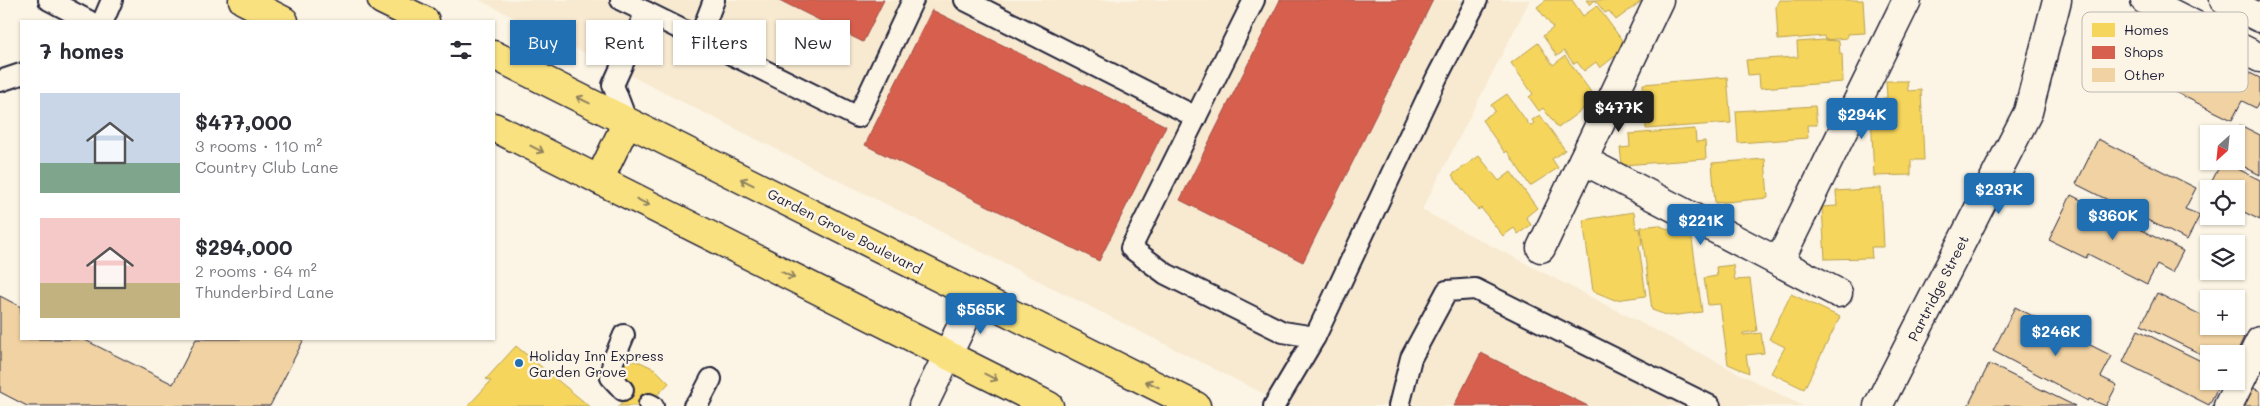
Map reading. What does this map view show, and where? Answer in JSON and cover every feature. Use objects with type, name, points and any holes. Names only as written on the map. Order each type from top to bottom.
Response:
[{"type":"main road","points":[[243,0],[282,20]]},
{"type":"main road","points":[[382,0],[423,20]]},
{"type":"main road","name":"Garden Grove Boulevard","points":[[495,56],[1196,406]]},
{"type":"main road","points":[[599,180],[627,122]]},
{"type":"main road","points":[[495,128],[1048,406]]},
{"type":"street","points":[[1541,248],[1659,0]]},
{"type":"street","points":[[1779,262],[1908,0]]},
{"type":"street","name":"Partridge Street","points":[[1878,406],[2028,112],[2057,0]]},
{"type":"street","points":[[2145,0],[2169,12]]},
{"type":"street","points":[[2224,0],[2260,18]]},
{"type":"street","points":[[2248,52],[2260,58]]},
{"type":"street","points":[[1583,160],[1838,292]]},
{"type":"street","points":[[923,406],[976,296]]},
{"type":"street","points":[[2228,406],[2260,342]]},
{"type":"lane","points":[[49,0],[87,20]]},
{"type":"lane","points":[[102,20],[112,0]]},
{"type":"lane","points":[[621,0],[673,26]]},
{"type":"lane","points":[[706,20],[714,0]]},
{"type":"lane","points":[[752,65],[858,117],[913,0]]},
{"type":"lane","points":[[965,0],[1196,117]]},
{"type":"lane","points":[[1254,0],[1131,248],[1166,274],[1282,332],[1315,337]]},
{"type":"lane","points":[[1274,406],[1315,337],[1437,77],[1477,0]]},
{"type":"lane","points":[[627,122],[613,85],[646,12]]},
{"type":"lane","points":[[0,81],[20,74]]},
{"type":"lane","points":[[1399,406],[1411,358],[1447,291],[1475,289],[1710,406]]},
{"type":"lane","points":[[623,390],[611,377],[613,361],[624,335]]},
{"type":"lane","points":[[694,406],[699,402],[711,379]]},
{"type":"shaded area","points":[[479,0],[1530,0],[1422,210],[1803,406],[1288,406],[609,65],[663,65],[663,20],[586,20],[586,54],[576,49],[576,20],[519,20]]},
{"type":"building: Homes","points":[[1546,0],[1572,0],[1583,16],[1597,6],[1624,43],[1614,57],[1600,68],[1596,62],[1584,71],[1577,62],[1574,64],[1564,51],[1557,56],[1543,36],[1553,28],[1537,7]]},
{"type":"building: Homes","points":[[1586,0],[1595,0],[1590,5]]},
{"type":"building: Homes","points":[[1595,0],[1643,0],[1616,20],[1609,11],[1605,13]]},
{"type":"building: Homes","points":[[1780,0],[1863,0],[1865,33],[1847,34],[1847,38],[1825,40],[1824,36],[1778,40],[1776,7]]},
{"type":"building: Homes","points":[[1839,41],[1840,54],[1842,53],[1843,82],[1760,88],[1759,74],[1748,75],[1746,60],[1798,57],[1797,42]]},
{"type":"building: Homes","points":[[1538,43],[1553,65],[1565,56],[1596,99],[1558,128],[1543,108],[1539,111],[1529,97],[1533,94],[1511,63]]},
{"type":"building: Homes","points":[[1727,77],[1731,123],[1646,129],[1643,84]]},
{"type":"building: Homes","points":[[1886,81],[1907,81],[1908,91],[1921,90],[1924,160],[1911,160],[1911,175],[1874,176],[1871,113],[1883,112],[1883,98],[1887,98]]},
{"type":"building: Homes","points":[[1507,94],[1530,126],[1534,123],[1532,120],[1540,115],[1565,150],[1552,159],[1558,168],[1530,186],[1507,151],[1505,153],[1482,120],[1495,111],[1491,105]]},
{"type":"building: Homes","points":[[1815,106],[1817,125],[1807,125],[1808,138],[1738,143],[1736,111]]},
{"type":"building: Homes","points":[[1695,129],[1696,142],[1705,141],[1706,159],[1622,165],[1620,148],[1630,147],[1629,134]]},
{"type":"building: Homes","points":[[1479,156],[1499,181],[1511,172],[1537,208],[1526,217],[1531,225],[1518,234],[1514,228],[1503,236],[1481,208],[1478,210],[1452,175]]},
{"type":"building: Homes","points":[[1765,159],[1768,198],[1715,203],[1712,163]]},
{"type":"building: Homes","points":[[1881,188],[1884,247],[1871,247],[1872,258],[1825,259],[1822,207],[1837,206],[1836,191]]},
{"type":"building: Homes","points":[[1634,212],[1636,229],[1640,228],[1642,245],[1639,246],[1646,296],[1615,300],[1593,291],[1583,220]]},
{"type":"building: Homes","points":[[1658,225],[1692,239],[1702,312],[1669,316],[1652,310],[1641,227]]},
{"type":"building: Homes","points":[[1733,265],[1735,280],[1750,279],[1757,331],[1743,333],[1743,335],[1761,333],[1764,353],[1746,355],[1749,373],[1728,364],[1720,304],[1708,305],[1704,278],[1717,276],[1716,267]]},
{"type":"building: Homes","points":[[1791,294],[1840,317],[1804,389],[1771,373],[1785,347],[1769,339]]},
{"type":"building: Homes","name":"Holiday Inn Express Garden Grove","points":[[516,346],[589,406],[468,406],[491,381],[486,379]]},
{"type":"building: Homes","name":"Holiday Inn Express Garden Grove","points":[[626,360],[640,362],[655,369],[669,383],[647,406],[617,406],[621,404]]},
{"type":"building: Shops","points":[[779,0],[884,0],[863,42],[850,36],[850,20],[819,20]]},
{"type":"building: Shops","points":[[1280,0],[1433,0],[1303,262],[1180,200]]},
{"type":"building: Shops","points":[[932,10],[1166,126],[1099,261],[865,145]]},
{"type":"building: Shops","points":[[1481,353],[1588,406],[1454,406]]},
{"type":"building: Other","points":[[2248,72],[2260,78],[2260,100],[2256,108],[2242,101],[2232,120],[2175,92],[2248,92]]},
{"type":"building: Other","points":[[2245,128],[2260,135],[2260,175],[2245,167]]},
{"type":"building: Other","points":[[2098,139],[2196,188],[2185,209],[2200,215],[2187,240],[2076,184]]},
{"type":"building: Other","points":[[2218,170],[2240,170],[2260,180],[2260,220],[2245,212],[2245,180],[2212,180]]},
{"type":"building: Other","points":[[2071,195],[2183,251],[2172,273],[2157,265],[2147,284],[2088,254],[2086,258],[2049,240]]},
{"type":"building: Other","points":[[2157,293],[2200,314],[2200,335],[2240,335],[2244,337],[2240,345],[2200,345],[2200,354],[2141,325]]},
{"type":"building: Other","points":[[0,296],[20,306],[20,340],[85,340],[173,384],[195,340],[303,340],[270,406],[27,406],[0,392]]},
{"type":"building: Other","points":[[2015,307],[2112,356],[2101,377],[2117,385],[2106,406],[2089,399],[2088,401],[1993,351]]},
{"type":"building: Other","points":[[2138,330],[2200,361],[2200,390],[2216,390],[2209,405],[2123,362]]},
{"type":"building: Other","points":[[1989,364],[2075,406],[1968,406]]},
{"type":"building: Other","points":[[2251,387],[2260,391],[2260,406],[2242,406]]},
{"type":"place","name":"Holiday Inn Express Garden Grove","points":[[519,363]]}]
